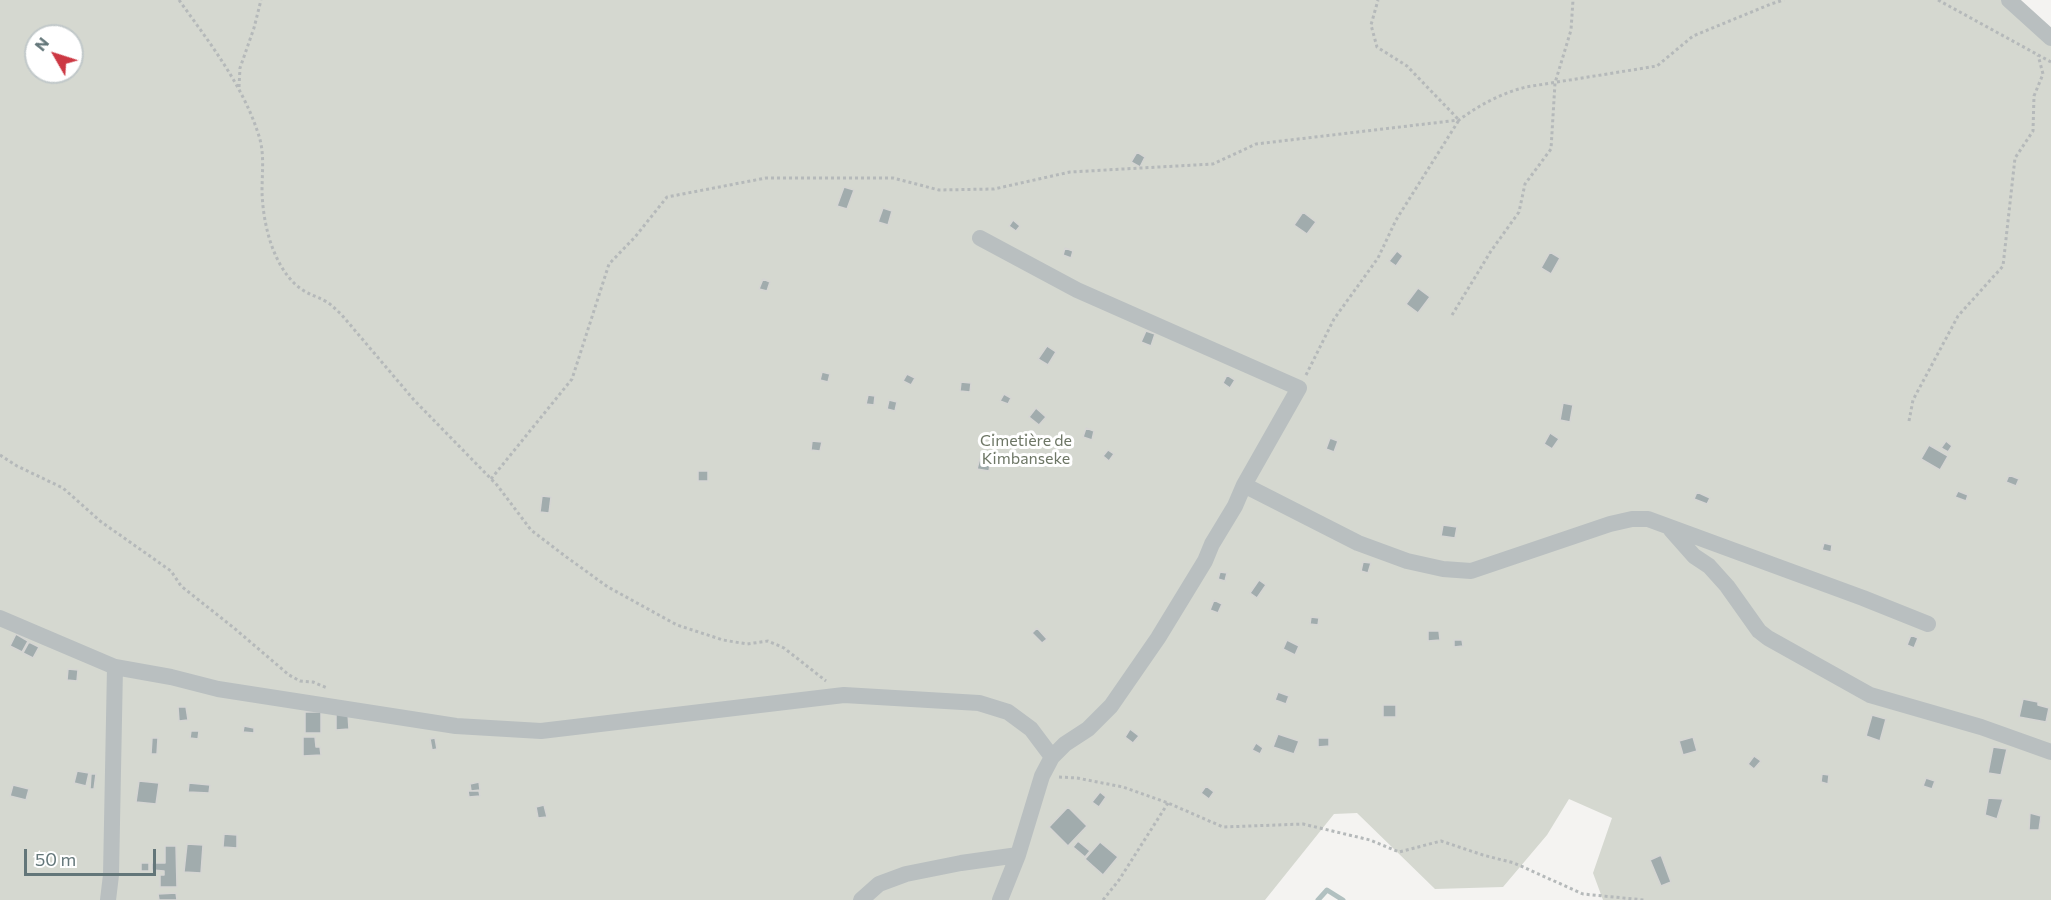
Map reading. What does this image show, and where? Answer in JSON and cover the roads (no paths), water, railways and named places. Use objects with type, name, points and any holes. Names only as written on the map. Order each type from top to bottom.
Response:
[{"type":"street","points":[[2009,0],[2051,38]]},
{"type":"street","points":[[980,238],[1077,290],[1299,388],[1244,485],[1205,561],[1158,638],[1111,706],[1088,729],[1065,744],[1052,758],[1042,776],[1018,855],[1000,900]]},
{"type":"street","points":[[1244,485],[1358,543],[1407,561],[1443,569],[1471,571],[1610,524],[1632,519],[1648,519],[1928,624]]},
{"type":"street","points":[[1668,528],[1694,556],[1709,566],[1721,579],[1759,631],[1768,638],[1870,695],[1981,728],[2051,752]]},
{"type":"street","points":[[0,618],[115,667],[171,677],[218,689],[456,726],[541,731],[844,694],[979,703],[1008,712],[1031,729],[1052,758]]},
{"type":"street","points":[[108,900],[111,875],[115,667]]},
{"type":"street","points":[[861,900],[879,884],[906,874],[1018,855]]},
{"type":"waterway","points":[[1318,900],[1327,890],[1343,900]]},
{"type":"park label","name":"Cimetière de Kimbanseke","points":[[1026,450]]}]
